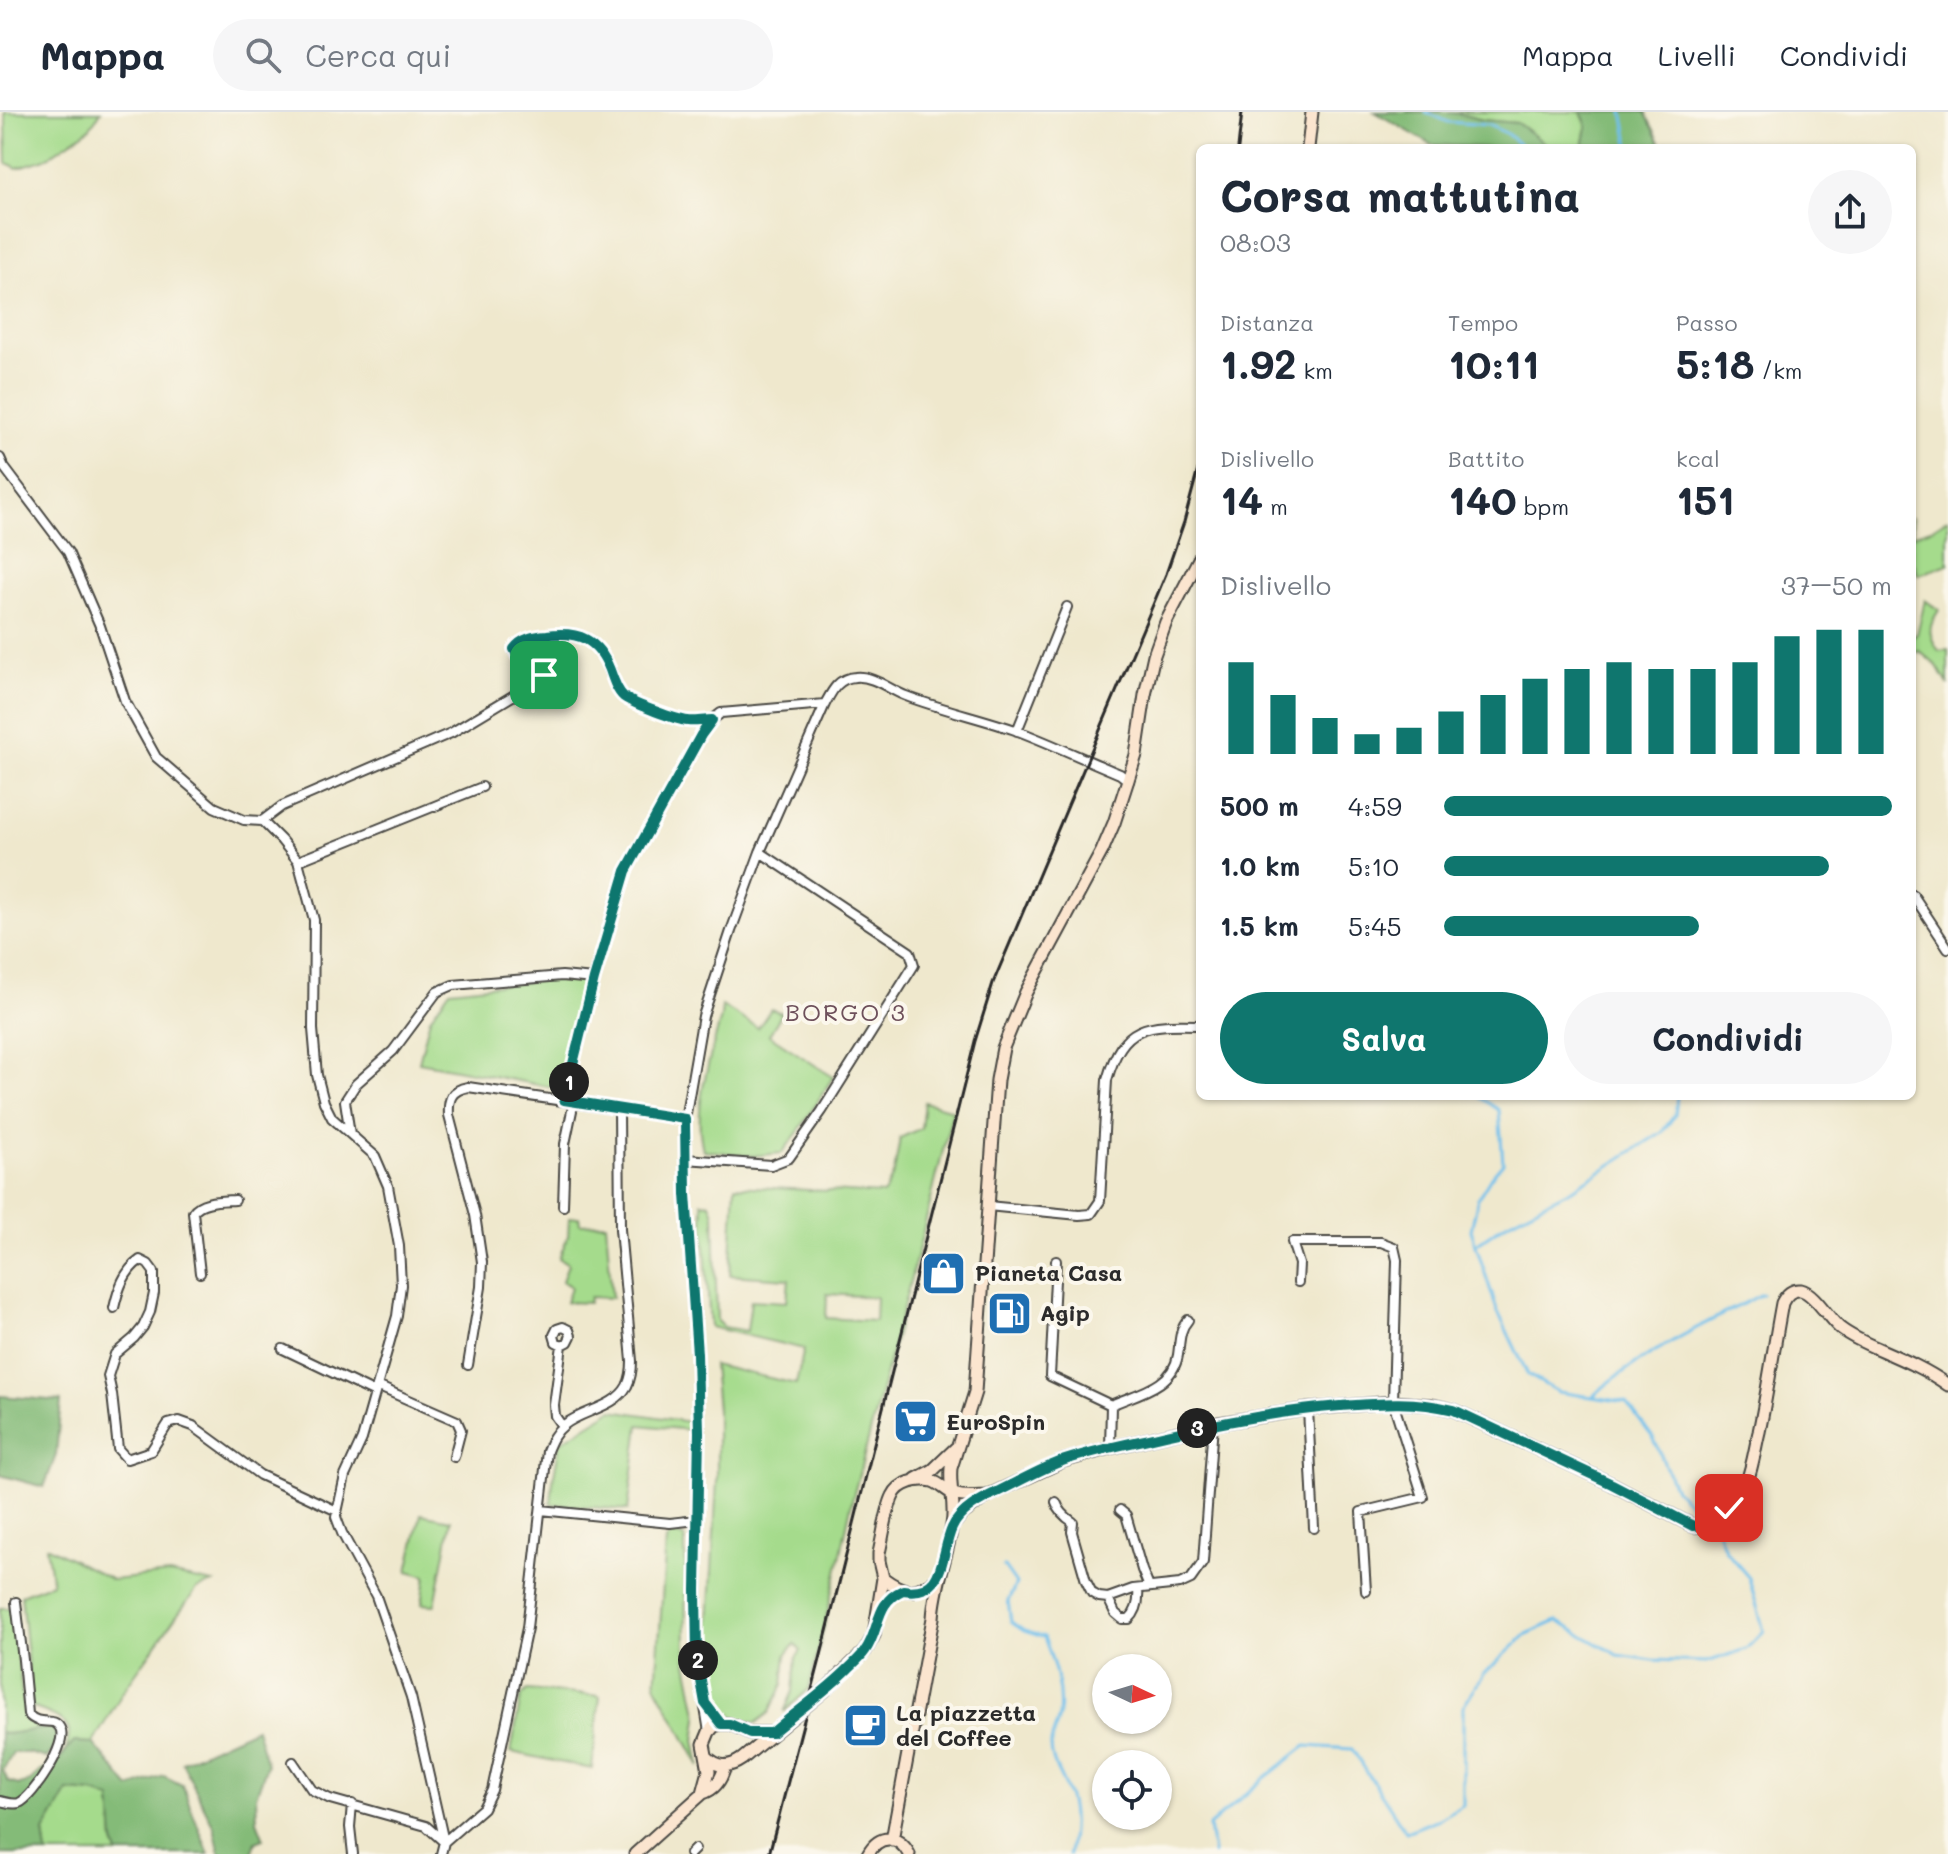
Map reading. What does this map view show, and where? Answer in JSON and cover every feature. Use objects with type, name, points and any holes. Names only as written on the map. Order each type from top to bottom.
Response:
[{"type":"main road","points":[[1308,144],[1312,112]]},
{"type":"main road","points":[[892,1840],[938,1579],[952,1527],[954,1503],[950,1481],[956,1448],[975,1392],[997,1080],[1003,1048],[1026,992],[1114,823],[1136,755],[1154,655],[1166,622],[1196,565]]},
{"type":"main road","points":[[952,1527],[962,1514],[987,1496],[1063,1461],[1213,1424],[1308,1409],[1393,1402],[1454,1410],[1612,1484],[1693,1526],[1706,1525],[1739,1497],[1750,1471],[1782,1303],[1787,1294],[1796,1290],[1813,1297],[1842,1330],[1928,1371],[1948,1385]]},
{"type":"main road","points":[[707,1757],[725,1766],[733,1765],[825,1690],[865,1651],[874,1635],[878,1617],[883,1578],[879,1553],[893,1496],[901,1486],[933,1470],[956,1448]]},
{"type":"main road","points":[[912,1481],[930,1481],[942,1485],[952,1494],[987,1496]]},
{"type":"main road","points":[[883,1578],[909,1591],[928,1606],[933,1618]]},
{"type":"main road","points":[[878,1617],[888,1600],[923,1589],[938,1579]]},
{"type":"main road","points":[[703,1793],[709,1771],[704,1744],[714,1726],[730,1724],[750,1733],[772,1733]]},
{"type":"main road","points":[[737,1727],[746,1739],[744,1757]]},
{"type":"main road","points":[[635,1854],[710,1790],[723,1777],[725,1766]]},
{"type":"main road","points":[[868,1854],[879,1841],[892,1840],[904,1846],[909,1854]]},
{"type":"street","points":[[0,458],[68,552],[100,626],[125,701],[156,757],[214,807],[244,820],[262,821],[282,806],[451,733],[539,680],[544,675],[543,665],[539,661],[522,659],[515,653],[514,649],[524,639],[558,634],[578,636],[593,643],[601,652],[622,695],[636,704],[686,721],[712,720]]},
{"type":"street","points":[[1017,731],[1067,607]]},
{"type":"street","points":[[709,1732],[697,1658],[699,1432],[685,1119],[703,1016],[760,852],[825,704],[835,686],[850,677],[869,678],[903,695],[1017,731],[1120,774],[1129,781]]},
{"type":"street","points":[[563,1206],[569,1101],[594,979],[626,871],[712,720],[721,713],[825,704]]},
{"type":"street","points":[[298,861],[482,787]]},
{"type":"street","points":[[262,821],[298,861],[314,920],[313,1029],[317,1075],[324,1102],[332,1118],[375,1156],[388,1186],[399,1246],[401,1285],[397,1316],[362,1439],[345,1476],[336,1517],[376,1596],[411,1697],[444,1842],[441,1854]]},
{"type":"street","points":[[685,1159],[771,1165],[789,1158],[914,965],[910,952],[760,852]]},
{"type":"street","points":[[1916,900],[1948,948]]},
{"type":"street","points":[[350,1134],[345,1101],[356,1084],[393,1051],[437,992],[453,985],[562,976],[594,979]]},
{"type":"street","points":[[988,1206],[1091,1214],[1100,1201],[1107,1080],[1119,1047],[1148,1027],[1196,1025]]},
{"type":"street","points":[[468,1365],[482,1262],[475,1215],[449,1115],[451,1094],[468,1087],[685,1119]]},
{"type":"street","points":[[444,1842],[483,1808],[492,1790],[527,1628],[547,1451],[562,1426],[616,1399],[631,1376],[620,1229],[619,1108]]},
{"type":"street","points":[[200,1273],[193,1212],[197,1206],[235,1200]]},
{"type":"street","points":[[1298,1282],[1299,1264],[1292,1242],[1381,1242],[1394,1247],[1397,1260],[1393,1402],[1423,1497],[1361,1512],[1366,1591]]},
{"type":"street","points":[[114,1308],[131,1266],[140,1260],[148,1264],[154,1272],[155,1281],[150,1312],[134,1338],[115,1354],[108,1376],[118,1449],[127,1459],[151,1451],[168,1424],[179,1421],[193,1426],[260,1475],[337,1511]]},
{"type":"street","points":[[1056,1261],[1050,1376],[1111,1405],[1166,1381],[1176,1367],[1181,1328],[1188,1320]]},
{"type":"street","points":[[562,1345],[554,1405],[555,1416],[562,1426]]},
{"type":"street","points":[[283,1349],[457,1421],[461,1430],[454,1457]]},
{"type":"street","points":[[1110,1448],[1111,1405]]},
{"type":"street","points":[[1308,1409],[1314,1528]]},
{"type":"street","points":[[1056,1502],[1064,1516],[1073,1522],[1072,1532],[1086,1581],[1092,1593],[1099,1597],[1108,1598],[1138,1589],[1180,1584],[1191,1579],[1203,1562],[1213,1424]]},
{"type":"street","points":[[541,1510],[670,1523],[697,1520]]},
{"type":"street","points":[[1120,1510],[1126,1515],[1149,1587]]},
{"type":"street","points":[[1108,1598],[1115,1613],[1122,1619],[1129,1619],[1137,1607],[1138,1589]]},
{"type":"street","points":[[0,1801],[18,1803],[26,1798],[40,1782],[60,1748],[62,1735],[57,1724],[35,1721],[28,1714],[16,1602]]},
{"type":"street","points":[[705,1703],[721,1724]]},
{"type":"street","points":[[293,1762],[312,1790],[330,1799],[426,1826],[444,1842]]},
{"type":"street","points":[[352,1804],[350,1827],[353,1854]]},
{"type":"green space","points":[[4,112],[101,112],[89,129],[45,159],[17,168],[7,163]]},
{"type":"green space","points":[[1375,112],[1451,112],[1483,120],[1517,123],[1546,144],[1430,144]]},
{"type":"green space","points":[[1451,112],[1581,112],[1587,126],[1584,144],[1546,144],[1517,123],[1483,120]]},
{"type":"green space","points":[[1581,112],[1645,112],[1661,144],[1584,144],[1587,126]]},
{"type":"green space","points":[[1948,518],[1948,564],[1918,575],[1916,534]]},
{"type":"green space","points":[[1925,600],[1939,610],[1931,626],[1931,635],[1939,651],[1948,650],[1948,684],[1937,666],[1919,651],[1916,652]]},
{"type":"green space","points":[[554,979],[589,982],[560,1089],[419,1062],[430,1018],[450,990]]},
{"type":"green space","points":[[722,1006],[758,1028],[771,1009],[782,1013],[769,1035],[833,1077],[782,1153],[753,1156],[703,1150],[701,1100]]},
{"type":"green space","points":[[924,1102],[953,1110],[852,1501],[809,1689],[784,1712],[793,1691],[796,1658],[801,1651],[795,1644],[786,1655],[783,1685],[769,1713],[756,1723],[746,1721],[732,1716],[719,1706],[709,1623],[717,1481],[717,1410],[713,1365],[796,1384],[804,1349],[710,1327],[702,1202],[710,1203],[714,1214],[717,1321],[723,1327],[747,1331],[751,1300],[787,1302],[789,1279],[730,1275],[735,1186],[884,1194],[894,1173],[900,1138],[921,1128]],"holes":[[[827,1294],[876,1297],[875,1321],[826,1318]]]},
{"type":"green space","points":[[579,1217],[580,1224],[606,1223],[612,1298],[590,1297],[589,1303],[566,1302],[571,1287],[562,1281],[568,1264],[559,1258],[568,1236],[569,1218]]},
{"type":"green space","points":[[0,1396],[61,1401],[56,1455],[44,1487],[0,1475]]},
{"type":"green space","points":[[612,1410],[690,1422],[690,1430],[639,1425],[628,1510],[551,1504],[560,1442]]},
{"type":"green space","points":[[421,1514],[451,1520],[435,1605],[422,1604],[426,1576],[408,1571]]},
{"type":"green space","points":[[673,1533],[685,1538],[686,1657],[698,1718],[695,1740],[700,1766],[656,1686],[666,1540]]},
{"type":"green space","points":[[46,1546],[112,1580],[169,1574],[213,1583],[197,1589],[175,1618],[124,1690],[93,1743],[75,1742],[66,1752],[69,1732],[64,1722],[32,1707],[21,1595],[52,1583]]},
{"type":"green space","points":[[0,1608],[12,1608],[25,1720],[45,1730],[0,1732]]},
{"type":"green space","points":[[527,1690],[600,1696],[592,1769],[511,1752],[521,1697]]},
{"type":"green space","points":[[54,1727],[58,1745],[47,1758],[13,1753],[3,1770],[8,1782],[19,1785],[30,1782],[40,1771],[55,1764],[74,1742],[93,1743],[130,1788],[164,1776],[182,1785],[209,1854],[118,1854],[114,1842],[111,1799],[94,1793],[68,1791],[44,1832],[47,1854],[0,1854],[0,1732],[7,1734]]},
{"type":"green space","points":[[256,1728],[267,1765],[256,1796],[257,1821],[264,1839],[256,1842],[252,1854],[220,1854],[214,1827],[182,1762]]},
{"type":"green space","points":[[67,1791],[94,1793],[111,1799],[114,1842],[118,1854],[47,1854],[44,1832]]},
{"type":"waterway","points":[[1426,112],[1448,122],[1488,125],[1506,133],[1519,144]]},
{"type":"waterway","points":[[1623,112],[1629,144]]},
{"type":"waterway","points":[[1484,1100],[1499,1110],[1503,1163],[1478,1198],[1471,1230],[1497,1310],[1528,1375],[1558,1392],[1626,1402],[1654,1439],[1675,1489],[1708,1521]]},
{"type":"waterway","points":[[1475,1245],[1508,1222],[1576,1187],[1662,1132],[1675,1115],[1677,1100]]},
{"type":"waterway","points":[[1592,1397],[1651,1354],[1762,1294]]},
{"type":"waterway","points":[[1213,1854],[1209,1826],[1306,1746],[1352,1749],[1406,1832],[1463,1805],[1463,1706],[1484,1674],[1527,1634],[1557,1621],[1618,1655],[1707,1662],[1746,1649],[1764,1631],[1749,1578],[1725,1550],[1714,1526]]},
{"type":"waterway","points":[[1004,1567],[1016,1584],[1008,1601],[1011,1622],[1024,1631],[1044,1637],[1056,1676],[1059,1716],[1051,1752],[1072,1812],[1069,1854]]},
{"type":"railway","points":[[1238,144],[1242,112]]},
{"type":"railway","points":[[769,1854],[975,1041],[993,983],[1166,574],[1196,477]]},
{"type":"place","name":"Pianeta Casa","points":[[944,1273]]},
{"type":"place","name":"Agip","points":[[1009,1313]]},
{"type":"place","name":"EuroSpin","points":[[915,1422]]},
{"type":"place","name":"La piazzetta del Coffee","points":[[865,1726]]},
{"type":"district","name":"BORGO 3","points":[[846,1013]]},
{"type":"route","points":[[544,675],[545,669],[539,661],[518,657],[514,649],[518,643],[542,635],[572,634],[593,643],[607,662],[622,695],[636,704],[686,721],[712,720],[626,871],[594,979],[564,1100],[685,1119],[699,1432],[697,1658],[705,1703],[721,1724],[730,1724],[750,1733],[772,1733],[825,1690],[865,1651],[888,1600],[903,1590],[914,1592],[938,1579],[952,1527],[962,1514],[987,1496],[1063,1461],[1213,1424],[1308,1409],[1393,1402],[1432,1405],[1454,1410],[1612,1484],[1693,1526],[1706,1525],[1729,1508]]}]
